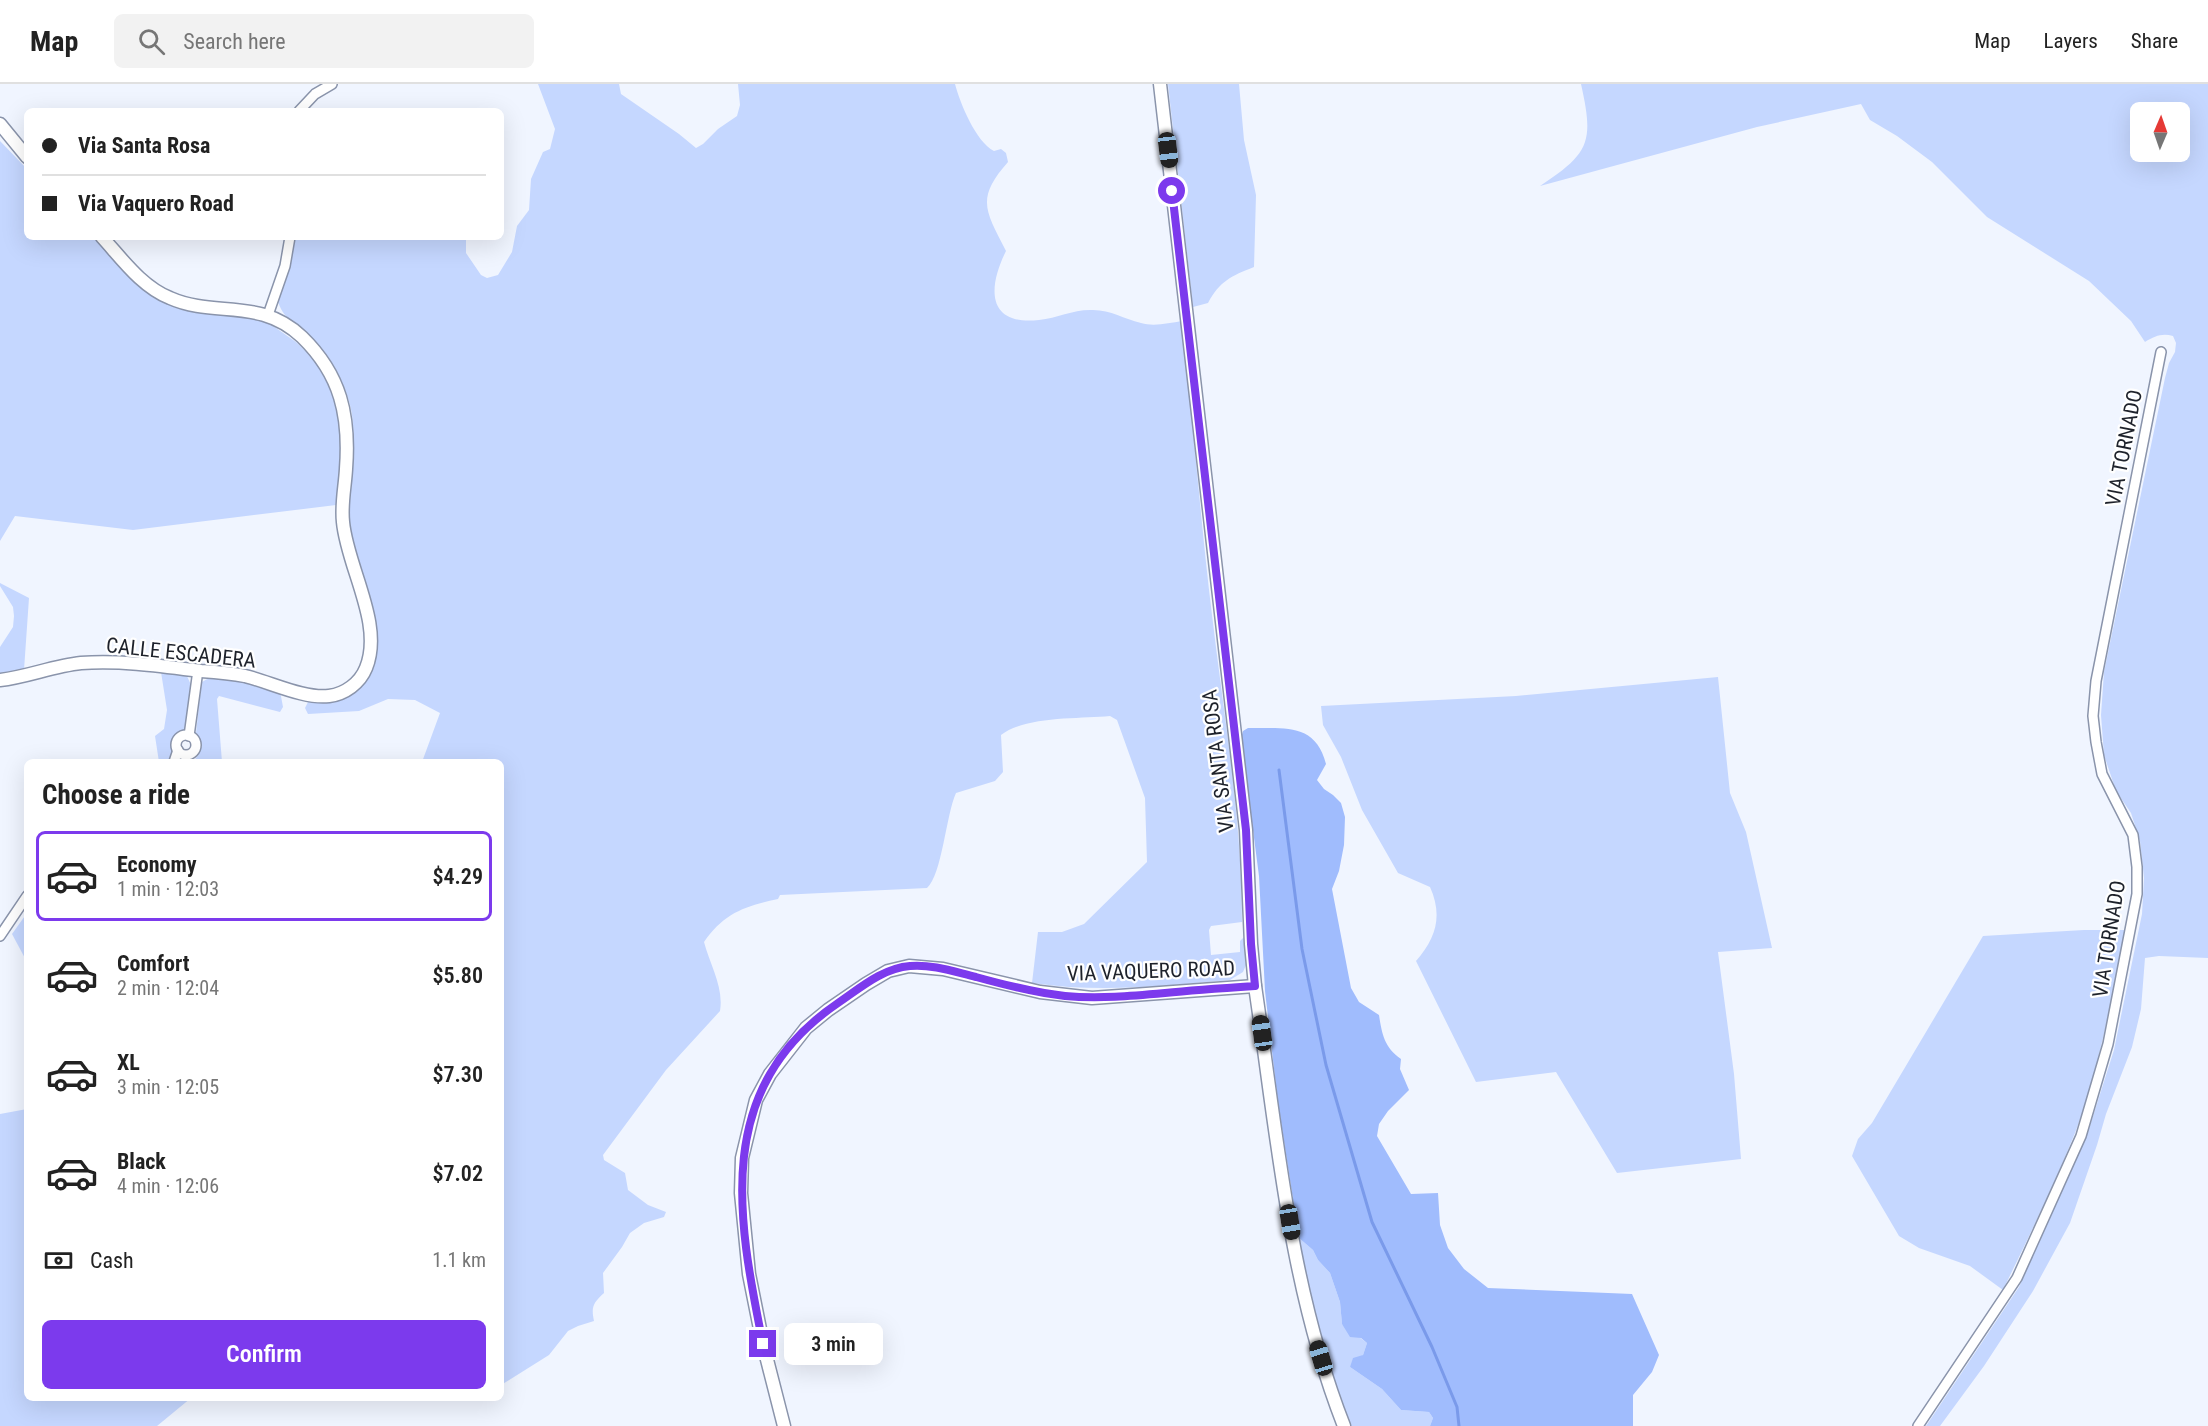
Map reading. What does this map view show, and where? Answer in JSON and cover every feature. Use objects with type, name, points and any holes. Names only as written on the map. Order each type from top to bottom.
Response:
[{"type":"street","points":[[303,108],[315,94],[332,84]]},
{"type":"street","name":"VIA SANTA ROSA","points":[[1160,84],[1246,830],[1255,986],[1296,1260],[1314,1336],[1344,1426]]},
{"type":"street","points":[[0,124],[24,153]]},
{"type":"street","points":[[105,240],[149,286],[168,298],[187,304],[240,309],[268,315],[285,266],[289,240]]},
{"type":"street","name":"CALLE ESCADERA","points":[[0,680],[87,663],[198,670],[244,676],[312,695],[327,696],[342,693],[355,684],[366,670],[369,660],[370,634],[364,599],[351,564],[343,522],[342,500],[348,442],[342,398],[327,365],[315,351],[300,335],[268,315]]},
{"type":"street","name":"VIA TORNADO","points":[[1918,1426],[2017,1278],[2081,1136],[2111,1033],[2137,894],[2137,867],[2133,835],[2102,774],[2093,716],[2096,681],[2161,352]]},
{"type":"street","points":[[189,736],[198,670]]},
{"type":"street","points":[[175,759],[178,740],[184,736],[194,738],[196,745],[194,752],[188,758],[178,750]]},
{"type":"street","points":[[0,936],[24,900]]},
{"type":"street","name":"VIA VAQUERO ROAD","points":[[784,1426],[763,1344],[749,1274],[741,1193],[742,1158],[756,1100],[770,1074],[806,1028],[866,984],[888,971],[909,966],[943,969],[1040,992],[1092,998],[1255,986]]},
{"type":"shaded area","points":[[538,84],[619,84],[621,94],[696,148],[737,116],[740,105],[738,84],[955,84],[975,131],[994,151],[1001,149],[1006,153],[1008,162],[991,186],[987,205],[993,225],[1006,251],[996,278],[996,301],[1001,310],[1009,317],[1022,320],[1039,320],[1093,310],[1106,311],[1151,325],[1182,321],[1208,578],[1236,806],[1241,883],[1242,922],[1211,926],[1209,930],[1211,955],[1240,952],[1240,941],[1244,937],[1246,965],[1243,972],[1230,980],[1131,988],[1082,988],[1032,983],[1038,932],[1062,932],[1084,924],[1147,862],[1145,798],[1117,720],[1110,716],[1038,721],[1011,729],[1001,735],[1003,772],[995,781],[956,793],[940,858],[932,881],[927,888],[780,895],[778,899],[736,912],[719,924],[704,942],[720,993],[720,1011],[666,1070],[603,1155],[604,1160],[625,1173],[628,1190],[648,1205],[666,1212],[664,1217],[644,1223],[630,1233],[603,1273],[604,1293],[594,1306],[594,1321],[568,1331],[549,1355],[504,1383],[504,759],[423,759],[440,713],[415,700],[388,699],[359,711],[308,714],[305,708],[309,700],[366,679],[376,657],[376,644],[350,530],[349,500],[353,432],[350,405],[341,379],[327,355],[315,341],[289,320],[278,302],[295,240],[466,240],[466,253],[481,275],[487,278],[498,275],[512,252],[517,226],[529,210],[531,179],[543,152],[550,149],[555,129]]},
{"type":"shaded area","points":[[1168,84],[1239,84],[1244,140],[1256,195],[1254,267],[1227,280],[1217,289],[1208,303],[1193,307]]},
{"type":"shaded area","points":[[1581,84],[2208,84],[2208,958],[2159,956],[2145,958],[2141,1009],[2132,1047],[2106,1114],[2070,1223],[2033,1291],[1984,1366],[1940,1426],[1926,1426],[2019,1287],[2088,1132],[2114,1050],[2142,914],[2144,878],[2140,841],[2131,813],[2116,791],[2104,755],[2101,715],[2104,672],[2165,378],[2176,343],[2173,336],[2165,335],[2145,342],[2131,321],[2089,281],[1987,217],[1932,162],[1897,136],[1870,120],[1861,104],[1757,127],[1540,186],[1557,175],[1578,155],[1587,133]]},
{"type":"shaded area","points":[[0,141],[24,166],[24,240],[96,240],[144,290],[160,300],[266,321],[296,342],[312,357],[324,373],[338,408],[341,453],[336,505],[133,530],[15,516],[0,541]]},
{"type":"shaded area","points":[[0,583],[29,598],[24,670],[0,673],[0,647],[13,627],[14,616],[13,607]]},
{"type":"shaded area","points":[[161,672],[187,676],[191,685],[186,730],[177,736],[170,759],[159,759],[155,736],[164,729],[167,710]]},
{"type":"shaded area","points":[[1718,677],[1730,793],[1746,832],[1772,948],[1718,952],[1734,1074],[1741,1159],[1617,1173],[1556,1072],[1476,1082],[1416,961],[1433,935],[1437,917],[1430,887],[1398,873],[1362,810],[1341,757],[1323,725],[1321,706],[1516,696]]},
{"type":"shaded area","points":[[209,678],[236,680],[280,691],[283,707],[280,712],[219,696],[217,699],[222,759],[195,759],[202,745],[196,733],[202,682]]},
{"type":"shaded area","points":[[1248,728],[1286,729],[1306,734],[1321,750],[1326,764],[1317,780],[1341,803],[1345,817],[1344,845],[1339,871],[1332,889],[1351,988],[1359,1002],[1379,1015],[1385,1040],[1391,1050],[1401,1059],[1400,1069],[1409,1090],[1388,1111],[1379,1124],[1377,1136],[1411,1194],[1438,1193],[1440,1225],[1448,1248],[1464,1269],[1488,1288],[1632,1294],[1659,1355],[1652,1372],[1633,1395],[1633,1426],[1430,1426],[1433,1418],[1429,1412],[1401,1410],[1382,1389],[1350,1367],[1353,1358],[1363,1355],[1367,1343],[1361,1338],[1350,1337],[1342,1324],[1340,1302],[1330,1273],[1318,1260],[1313,1250],[1299,1238],[1278,1103],[1265,991],[1259,876],[1241,738],[1243,731]]},
{"type":"shaded area","points":[[24,917],[24,956],[12,934]]},
{"type":"shaded area","points":[[2126,930],[2104,1032],[2084,1108],[2050,1192],[2003,1290],[1970,1266],[1919,1248],[1899,1236],[1852,1156],[1858,1139],[1872,1123],[1983,936]]},
{"type":"shaded area","points":[[24,1110],[24,1401],[187,1401],[157,1426],[0,1426],[0,1114]]},
{"type":"shaded area","points":[[1299,1238],[1313,1250],[1318,1260],[1330,1273],[1340,1302],[1342,1324],[1367,1343],[1363,1355],[1350,1367],[1382,1389],[1401,1410],[1429,1412],[1433,1418],[1430,1426],[1349,1426],[1327,1366],[1309,1297]]},
{"type":"waterway","points":[[1279,770],[1302,949],[1326,1065],[1372,1222],[1432,1347],[1457,1407],[1459,1426]]},
{"type":"route","points":[[763,1344],[749,1274],[741,1193],[742,1158],[748,1126],[756,1100],[770,1074],[806,1028],[828,1010],[888,971],[899,967],[919,965],[1040,992],[1092,998],[1255,986],[1246,830],[1172,191]]}]
